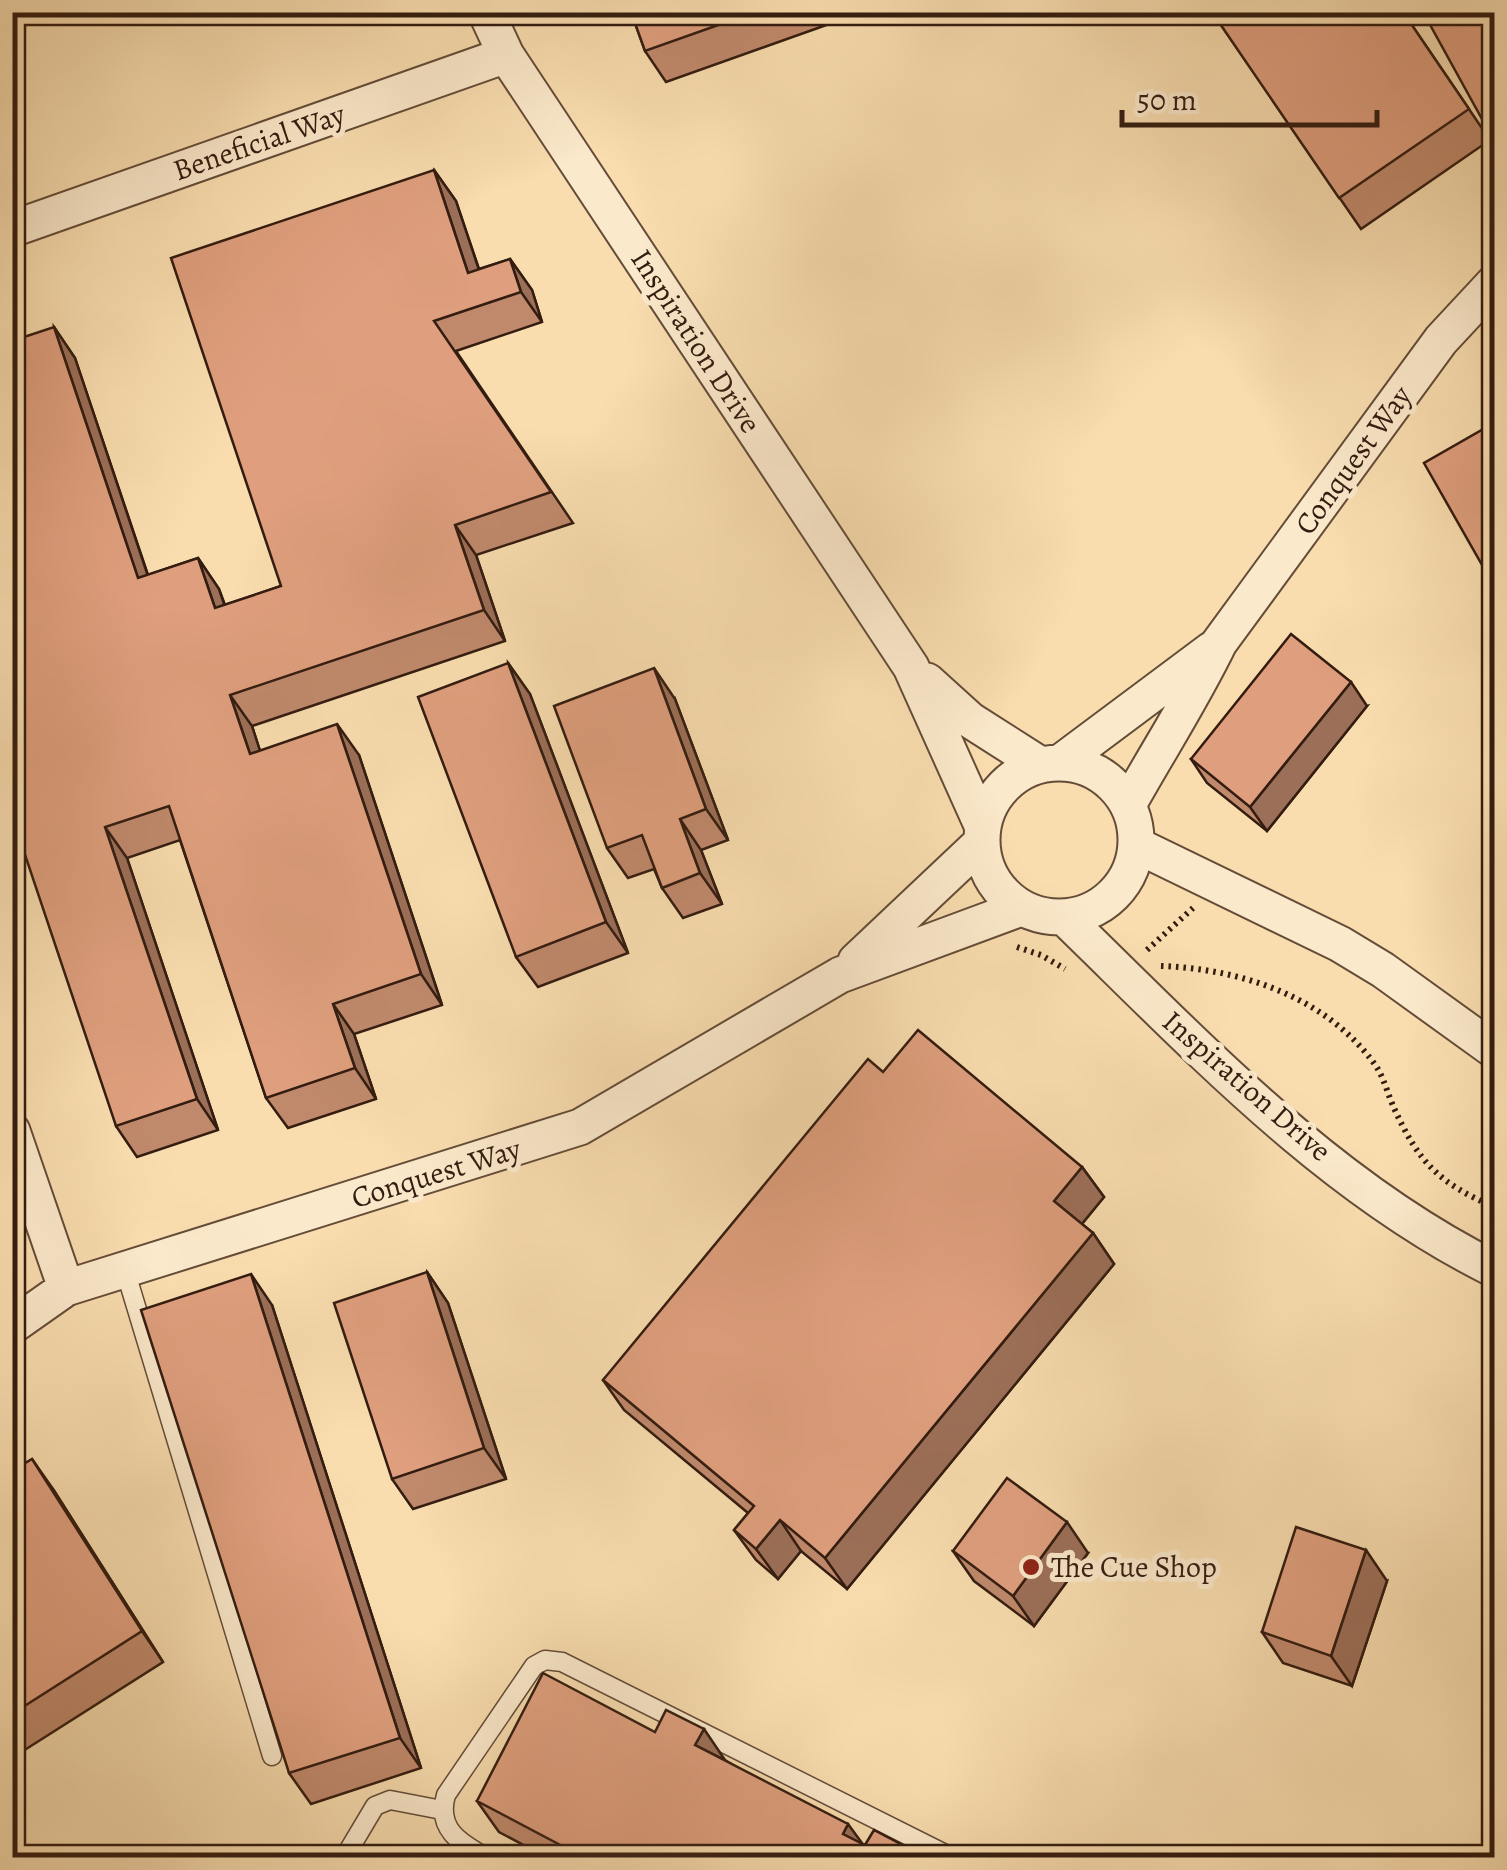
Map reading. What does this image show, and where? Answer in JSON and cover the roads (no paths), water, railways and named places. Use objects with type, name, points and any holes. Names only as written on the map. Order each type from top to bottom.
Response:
[{"type":"street","name":"Inspiration Drive","points":[[486,12],[506,55],[911,667],[981,834]]},
{"type":"street","name":"Beneficial Way","points":[[12,229],[506,55]]},
{"type":"street","name":"Conquest Way","points":[[1128,806],[1162,742],[1196,692],[1219,643],[1440,340],[1494,283]]},
{"type":"street","name":"Conquest Way","points":[[1050,763],[1219,643]]},
{"type":"street","name":"Inspiration Drive","points":[[911,667],[970,720],[1050,763]]},
{"type":"street","points":[[1050,763],[1082,766],[1100,774],[1116,788],[1128,806],[1136,845],[1132,867],[1114,894],[1087,913],[1065,918],[1021,908],[1000,892],[986,869],[981,834],[989,804],[1002,786],[1019,773],[1050,763]]},
{"type":"street","name":"Conquest Way","points":[[840,975],[981,834]]},
{"type":"street","points":[[1136,845],[1340,944],[1494,1050]]},
{"type":"street","name":"Conquest Way","points":[[12,1326],[66,1288],[580,1128],[840,975],[1021,908]]},
{"type":"street","name":"Inspiration Drive","points":[[1065,918],[1286,1129],[1423,1229],[1494,1269]]},
{"type":"street","points":[[12,1131],[66,1288]]},
{"type":"lane","points":[[125,1270],[272,1756]]},
{"type":"lane","points":[[487,1858],[464,1846],[450,1831],[442,1810],[446,1795],[534,1666],[545,1660],[562,1662],[953,1858]]},
{"type":"lane","points":[[344,1858],[375,1806],[382,1801],[442,1810]]},
{"type":"place","name":"The Cue Shop","points":[[1031,1567]]}]
